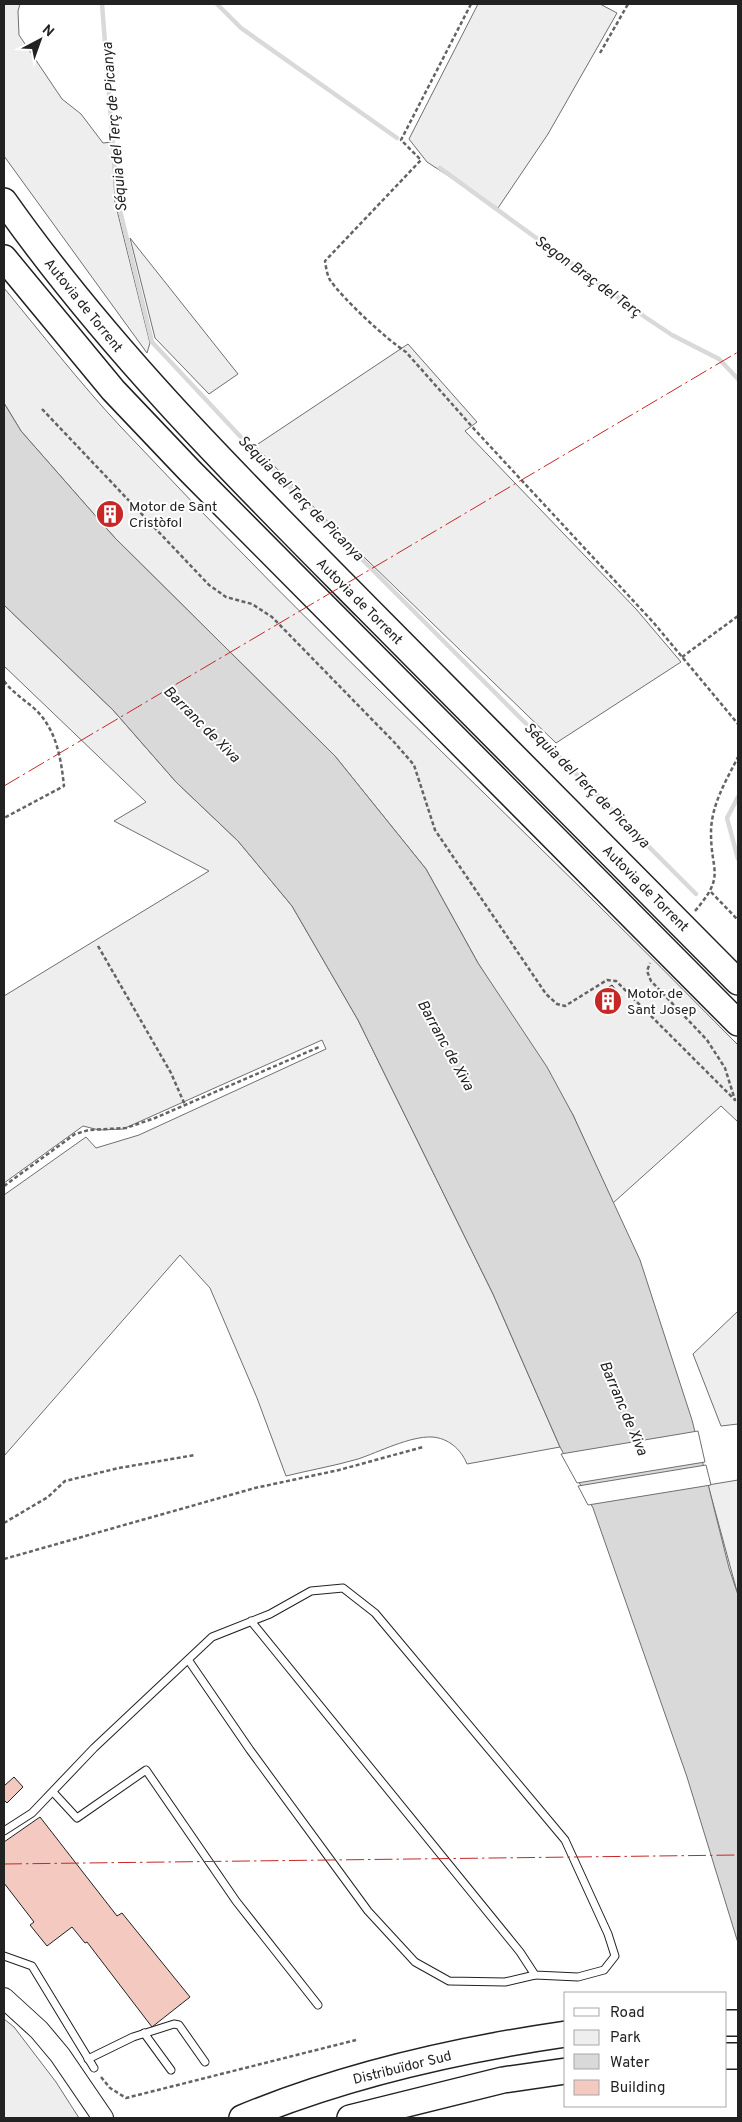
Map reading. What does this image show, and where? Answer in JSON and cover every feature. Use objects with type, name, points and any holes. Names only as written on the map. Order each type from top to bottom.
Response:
[{"type":"highway","name":"Autovia de Torrent","points":[[4,201],[77,298],[125,355],[213,453],[738,982]]},
{"type":"highway","name":"Autovia de Torrent","points":[[4,258],[113,390],[190,471],[738,1023]]},
{"type":"highway","name":"Distribuïdor Sud","points":[[242,2118],[340,2083],[385,2071],[487,2046],[564,2034]]},
{"type":"highway","points":[[350,2118],[504,2080],[564,2070]]},
{"type":"street","points":[[4,1998],[39,2030],[60,2055],[103,2118]]},
{"type":"lane","points":[[4,1832],[32,1813],[94,1748],[189,1661],[212,1637],[251,1622],[311,1591],[343,1588],[375,1612],[565,1840],[608,1934],[614,1956],[604,1970],[578,1977],[535,1975],[505,1982],[449,1981],[415,1962],[368,1912],[250,1750],[189,1661]]},
{"type":"lane","points":[[251,1622],[520,1952],[535,1975]]},
{"type":"lane","points":[[53,1792],[77,1818],[146,1770],[236,1901],[318,2006]]},
{"type":"lane","points":[[4,1956],[32,1966],[94,2068]]},
{"type":"lane","points":[[88,2059],[111,2046],[174,2024],[178,2025],[205,2062]]},
{"type":"lane","points":[[144,2033],[171,2070]]},
{"type":"path","points":[[471,4],[401,140],[421,160],[325,261],[329,279],[360,312],[406,352],[475,430],[653,622],[738,724]]},
{"type":"path","points":[[600,53],[628,4]]},
{"type":"path","points":[[42,409],[209,585],[226,597],[252,604],[272,617],[414,765],[435,830],[546,994],[557,1004],[565,1006],[607,980],[616,981],[737,1100]]},
{"type":"path","points":[[682,657],[738,616]]},
{"type":"path","points":[[4,681],[15,695],[36,710],[46,724],[60,751],[64,786],[4,818]]},
{"type":"path","points":[[695,911],[711,892],[716,870],[711,832],[717,798],[738,757]]},
{"type":"path","points":[[711,892],[738,920]]},
{"type":"path","points":[[98,946],[172,1072],[185,1104]]},
{"type":"path","points":[[651,962],[647,971],[651,981],[706,1040],[725,1068],[737,1100]]},
{"type":"path","points":[[4,1186],[75,1134],[89,1130],[126,1128],[319,1047]]},
{"type":"path","points":[[4,1559],[255,1488],[339,1470],[423,1447]]},
{"type":"path","points":[[4,1523],[48,1497],[65,1481],[119,1468],[196,1455]]},
{"type":"path","points":[[94,2068],[110,2088],[126,2098],[356,2040]]},
{"type":"green space","points":[[4,4],[20,4],[18,11],[19,35],[62,99],[81,114],[103,143],[112,142],[115,202],[150,343],[147,353],[4,156]]},
{"type":"green space","points":[[478,4],[600,4],[617,13],[548,134],[498,208],[427,162],[409,139]]},
{"type":"green space","points":[[130,238],[238,374],[209,394],[155,338]]},
{"type":"green space","points":[[4,288],[75,375],[120,426],[195,505],[349,661],[738,1045],[738,1122],[721,1106],[613,1203],[573,1115],[478,963],[426,869],[335,756],[115,538],[21,431],[4,403]]},
{"type":"green space","points":[[408,344],[477,422],[465,431],[636,609],[681,662],[556,743],[335,529],[255,446]]},
{"type":"green space","points":[[4,605],[113,710],[176,782],[238,841],[292,906],[358,1020],[493,1294],[560,1447],[467,1464],[458,1449],[449,1442],[438,1438],[423,1437],[358,1459],[286,1476],[257,1398],[210,1288],[180,1255],[4,1456],[4,1195],[86,1137],[96,1148],[139,1135],[326,1049],[322,1040],[123,1129],[99,1130],[83,1126],[4,1183],[4,996],[209,871],[114,821],[146,802],[4,666]]},
{"type":"green space","points":[[738,1311],[738,1424],[721,1426],[693,1354]]},
{"type":"green space","points":[[738,1480],[738,1595],[708,1485]]},
{"type":"green space","points":[[4,2019],[14,2027],[56,2082],[79,2118],[4,2118]]},
{"type":"water","name":"Barranc de Xiva","points":[[4,403],[21,431],[115,538],[335,756],[426,869],[478,963],[547,1067],[573,1115],[640,1260],[692,1420],[729,1568],[738,1595],[738,1943],[687,1777],[593,1508],[560,1447],[493,1294],[358,1020],[292,906],[238,841],[176,782],[113,710],[4,605]]},
{"type":"pier","points":[[698,1431],[705,1462],[577,1483],[561,1454]]},
{"type":"pier","points":[[706,1465],[711,1485],[588,1505],[578,1486]]},
{"type":"building","name":"Motor de Sant Cristòfol","points":[[110,502],[123,515],[112,527],[97,513]]},
{"type":"building","name":"Motor de Sant Josep","points":[[612,985],[622,998],[603,1013],[596,1004],[603,999],[599,994]]},
{"type":"building","points":[[14,1777],[23,1787],[7,1803],[4,1800],[4,1786]]},
{"type":"building","points":[[40,1817],[117,1916],[122,1913],[190,1997],[152,2027],[87,1942],[85,1943],[72,1927],[47,1946],[30,1925],[34,1922],[4,1883],[4,1842]]},
{"type":"waterway","name":"Séquia del Terç de Picanya","points":[[102,4],[117,198],[152,342],[252,449],[696,894]]},
{"type":"waterway","name":"Segon Braç del Terç","points":[[217,4],[241,28],[397,138]]},
{"type":"waterway","name":"Segon Braç del Terç","points":[[440,168],[645,317],[672,335],[719,359],[738,379]]},
{"type":"waterway","points":[[738,797],[727,818],[738,859]]},
{"type":"power","points":[[4,786],[738,352]]},
{"type":"power","points":[[4,1864],[738,1855]]},
{"type":"place","name":"Motor de Sant Cristòfol","points":[[110,514]]},
{"type":"place","name":"Motor de Sant Josep","points":[[608,1001]]}]
